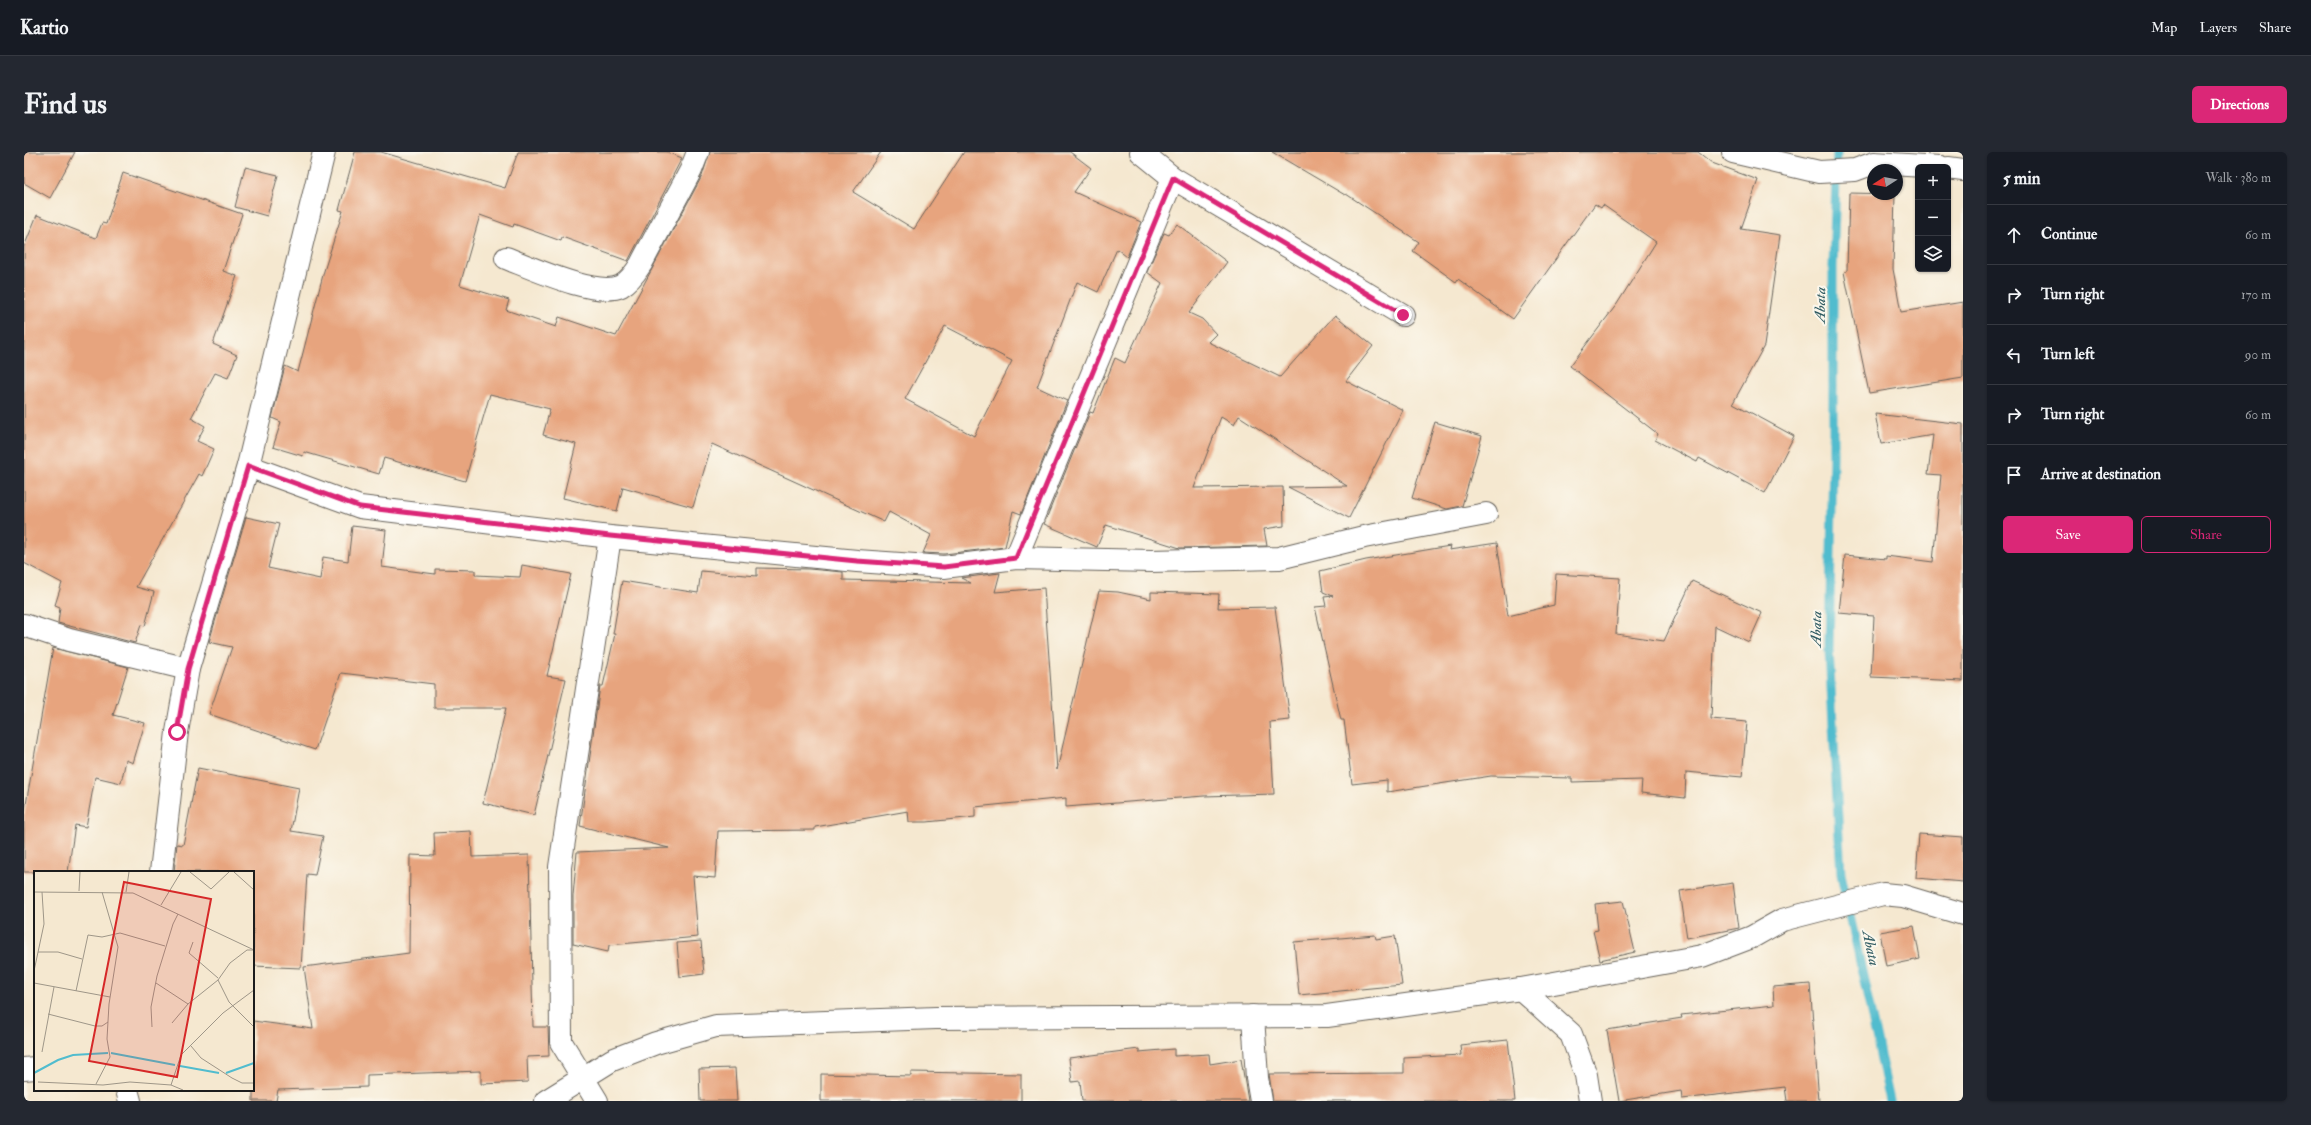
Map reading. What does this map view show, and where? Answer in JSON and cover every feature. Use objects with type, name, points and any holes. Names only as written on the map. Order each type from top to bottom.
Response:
[{"type":"street","points":[[161,871],[177,732],[188,669],[248,466],[324,152]]},
{"type":"street","points":[[506,258],[588,288],[606,290],[620,286],[632,277],[641,264],[691,170],[698,152]]},
{"type":"street","points":[[1141,152],[1173,178],[1403,315]]},
{"type":"street","points":[[1733,152],[1819,172],[1855,170],[1874,163],[1915,165]]},
{"type":"street","points":[[1951,168],[1963,170]]},
{"type":"street","points":[[1016,558],[1173,178]]},
{"type":"street","points":[[248,466],[360,507],[610,536],[857,561],[944,567],[1016,558],[1151,561],[1279,558],[1364,537],[1486,514]]},
{"type":"street","points":[[597,1101],[561,1042],[560,867],[610,536]]},
{"type":"street","points":[[24,625],[69,640],[188,669]]},
{"type":"street","points":[[546,1101],[612,1060],[656,1043],[716,1026],[936,1018],[1327,1016],[1521,989],[1702,956],[1752,937],[1782,920],[1883,894],[1903,896],[1963,914]]},
{"type":"street","points":[[1521,989],[1570,1034],[1586,1075],[1590,1101]]},
{"type":"street","points":[[1254,1016],[1257,1078],[1261,1101]]},
{"type":"street","points":[[127,1091],[130,1101]]},
{"type":"building","points":[[24,152],[75,152],[50,198],[24,183]]},
{"type":"building","points":[[355,152],[381,152],[505,188],[518,152],[667,152],[682,158],[628,261],[562,237],[561,241],[514,224],[513,227],[480,215],[460,285],[509,300],[506,310],[556,327],[559,317],[616,336],[702,176],[710,152],[881,152],[853,192],[914,229],[964,152],[1070,152],[1091,168],[1074,192],[1141,222],[1127,257],[1117,249],[1098,292],[1077,282],[1037,387],[1067,401],[1021,514],[1013,511],[1005,547],[944,554],[923,553],[931,535],[889,512],[884,522],[712,444],[693,507],[623,487],[617,511],[563,498],[576,444],[543,435],[550,409],[490,394],[465,481],[384,458],[379,474],[304,452],[303,456],[273,447],[281,422],[272,418],[285,366],[298,372],[324,271],[343,211],[339,210]],"holes":[[[945,326],[1012,361],[974,436],[905,399]]]},
{"type":"building","points":[[1272,152],[1698,152],[1712,163],[1758,180],[1741,229],[1780,235],[1764,346],[1733,403],[1794,436],[1765,493],[1699,458],[1697,462],[1655,440],[1658,434],[1570,366],[1617,304],[1656,242],[1603,205],[1601,208],[1595,204],[1513,319],[1458,279],[1456,282],[1413,251],[1419,242],[1346,194],[1345,195]]},
{"type":"building","points":[[245,167],[278,175],[267,216],[235,207]]},
{"type":"building","points":[[123,173],[242,214],[223,271],[237,276],[213,344],[237,355],[228,378],[215,373],[191,418],[205,426],[197,441],[214,449],[202,476],[199,474],[136,587],[154,592],[145,626],[141,625],[135,643],[58,623],[60,607],[55,605],[62,583],[24,563],[24,247],[37,215],[96,238],[102,223],[106,224]]},
{"type":"building","points":[[1849,193],[1867,193],[1867,200],[1895,200],[1893,269],[1901,312],[1963,302],[1963,378],[1869,393],[1844,272],[1847,271]]},
{"type":"building","points":[[1177,224],[1227,262],[1189,313],[1202,319],[1216,334],[1208,342],[1280,377],[1335,315],[1373,346],[1346,381],[1403,410],[1349,518],[1288,487],[1347,486],[1239,416],[1234,425],[1221,417],[1194,488],[1283,487],[1284,526],[1264,529],[1267,546],[1180,548],[1106,525],[1097,547],[1044,524],[1090,412],[1093,413],[1115,358],[1125,363],[1162,283],[1147,272],[1164,233],[1169,235]]},
{"type":"building","points":[[1875,414],[1963,424],[1963,681],[1871,677],[1874,616],[1839,613],[1845,555],[1886,559],[1886,556],[1933,562],[1941,475],[1928,474],[1933,435],[1881,444]]},
{"type":"building","points":[[1435,422],[1482,436],[1462,506],[1447,509],[1412,498]]},
{"type":"building","points":[[246,517],[279,524],[268,568],[320,579],[323,557],[348,561],[352,526],[386,530],[382,567],[435,574],[435,569],[475,570],[475,575],[520,577],[522,565],[571,574],[547,676],[566,679],[534,815],[483,803],[506,708],[434,708],[434,684],[341,673],[315,750],[209,714],[232,647],[209,642]]},
{"type":"building","points":[[1497,543],[1508,616],[1554,605],[1556,574],[1620,578],[1616,634],[1664,641],[1692,581],[1762,613],[1749,642],[1715,626],[1711,719],[1747,722],[1742,777],[1686,772],[1685,798],[1641,793],[1642,780],[1572,782],[1572,778],[1491,776],[1387,792],[1387,780],[1352,784],[1344,720],[1341,720],[1315,607],[1326,606],[1324,597],[1333,596],[1323,592],[1320,571],[1366,560],[1450,546],[1449,550]]},
{"type":"building","points":[[757,568],[809,569],[843,572],[843,580],[971,583],[961,578],[1000,573],[995,592],[1044,588],[1057,770],[1099,591],[1118,592],[1151,599],[1151,592],[1219,594],[1218,608],[1275,607],[1290,720],[1270,722],[1274,794],[1204,796],[1066,807],[1066,798],[975,807],[975,817],[927,822],[909,822],[908,811],[815,827],[815,830],[718,831],[715,878],[693,876],[698,937],[609,945],[608,952],[573,944],[573,896],[577,852],[669,848],[580,826],[600,686],[603,686],[615,634],[613,634],[622,581],[698,593],[701,571],[757,576]]},
{"type":"building","points":[[53,648],[128,667],[113,715],[145,723],[133,763],[126,760],[121,783],[95,777],[86,827],[75,825],[68,871],[24,872],[24,816]]},
{"type":"building","points":[[198,768],[299,788],[291,831],[323,836],[315,875],[307,874],[301,968],[254,966],[254,871],[174,871],[177,844],[183,845]]},
{"type":"building","points":[[471,831],[472,857],[529,855],[533,1027],[548,1027],[549,1056],[527,1057],[528,1082],[481,1084],[481,1071],[367,1075],[367,1087],[278,1090],[276,1101],[253,1101],[254,1021],[313,1029],[304,967],[409,953],[410,855],[435,856],[434,833]]},
{"type":"building","points":[[1919,834],[1963,837],[1963,882],[1916,878]]},
{"type":"building","points":[[1733,883],[1739,928],[1687,938],[1680,891]]},
{"type":"building","points":[[1623,901],[1635,952],[1600,960],[1593,931],[1598,930],[1595,904]]},
{"type":"building","points":[[1914,926],[1920,959],[1886,966],[1880,932]]},
{"type":"building","points":[[1375,935],[1376,939],[1395,936],[1402,985],[1299,995],[1294,942]]},
{"type":"building","points":[[701,941],[704,974],[680,977],[677,943]]},
{"type":"building","points":[[1810,984],[1819,1101],[1787,1101],[1785,1087],[1682,1099],[1681,1091],[1619,1101],[1607,1030],[1682,1018],[1681,1015],[1774,1005],[1773,987]]},
{"type":"building","points":[[1508,1040],[1515,1101],[1273,1101],[1269,1074],[1404,1073],[1404,1058],[1461,1055],[1460,1045]]},
{"type":"building","points":[[1139,1049],[1139,1052],[1174,1049],[1174,1056],[1209,1054],[1210,1064],[1241,1059],[1248,1101],[1082,1101],[1080,1081],[1072,1082],[1069,1058]]},
{"type":"building","points":[[735,1068],[737,1101],[700,1101],[699,1069]]},
{"type":"building","points":[[911,1072],[1021,1074],[1021,1101],[821,1101],[821,1074],[911,1076]]},
{"type":"waterway","name":"Abata","points":[[1837,152],[1833,267],[1833,457],[1829,650],[1841,874],[1890,1101]]},
{"type":"route","points":[[177,732],[188,669],[248,466],[360,507],[610,536],[857,561],[944,567],[1016,558],[1173,178],[1403,315]]}]
